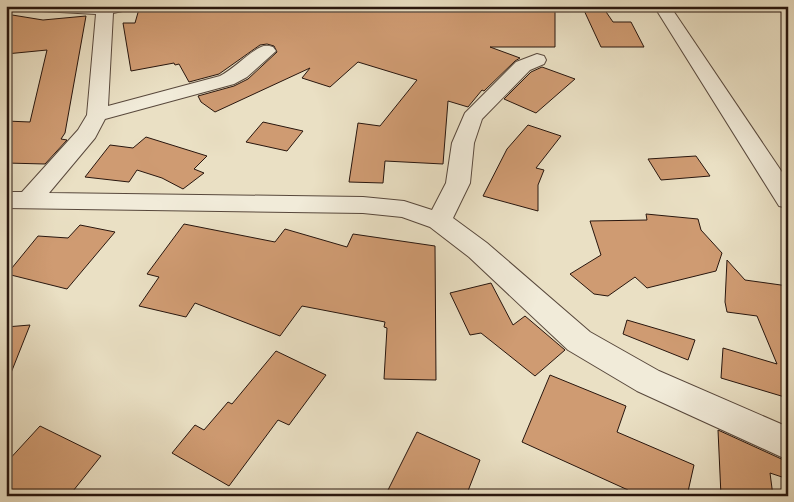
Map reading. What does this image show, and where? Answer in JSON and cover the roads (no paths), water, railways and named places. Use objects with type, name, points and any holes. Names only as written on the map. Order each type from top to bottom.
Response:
[{"type":"street","points":[[42,6],[105,10],[126,6]]},
{"type":"street","points":[[662,6],[788,200]]},
{"type":"street","points":[[18,200],[87,132],[97,115],[105,10]]},
{"type":"street","points":[[97,115],[227,80],[240,73],[267,50]]},
{"type":"street","points":[[439,221],[458,182],[463,143],[472,117],[522,66],[537,60]]},
{"type":"street","points":[[18,200],[363,204],[404,209],[439,221],[478,250],[579,341],[648,382],[788,444]]}]
